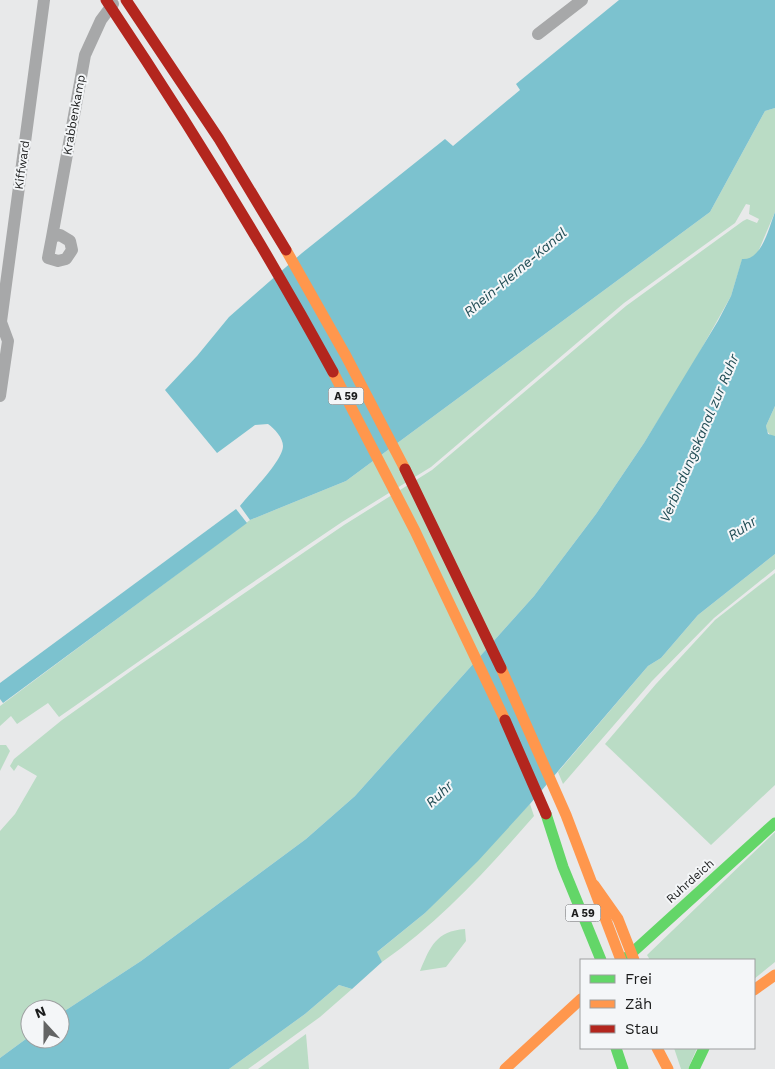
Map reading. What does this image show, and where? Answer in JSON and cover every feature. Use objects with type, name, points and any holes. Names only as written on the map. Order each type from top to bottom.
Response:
[{"type":"main road","name":"A 59","points":[[106,0],[160,79],[228,186],[310,328],[418,537],[511,733],[546,814],[563,866],[601,959]]},
{"type":"main road","name":"A 59","points":[[126,0],[175,71],[242,178],[385,426],[485,633],[572,825],[622,959]]},
{"type":"main road","name":"Ruhrdeich","points":[[623,959],[775,823]]},
{"type":"main road","points":[[563,866],[576,930]]},
{"type":"main road","points":[[594,886],[618,919],[634,959]]},
{"type":"main road","points":[[755,989],[775,975]]},
{"type":"main road","points":[[505,1069],[580,1000]]},
{"type":"main road","points":[[610,1063],[611,1049]]},
{"type":"main road","points":[[616,1049],[623,1069]]},
{"type":"main road","points":[[652,1049],[659,1069]]},
{"type":"main road","points":[[658,1049],[668,1069]]},
{"type":"main road","points":[[694,1069],[704,1049]]},
{"type":"street","name":"Kiffward","points":[[0,396],[8,341],[1,326],[44,0]]},
{"type":"street","name":"Krabbenkamp","points":[[52,237],[85,55],[101,20],[116,0]]},
{"type":"street","points":[[538,34],[582,0]]},
{"type":"green space","points":[[775,108],[775,212],[758,252],[750,259],[742,260],[731,296],[689,371],[644,443],[596,514],[534,596],[355,796],[306,839],[141,961],[70,1007],[70,999],[20,999],[20,1043],[0,1058],[0,831],[15,814],[37,776],[18,765],[14,771],[10,766],[14,759],[62,720],[138,666],[344,525],[432,470],[626,306],[743,221],[747,219],[757,223],[759,219],[749,214],[750,205],[746,204],[735,223],[624,303],[431,467],[342,522],[59,717],[48,703],[17,724],[11,716],[0,726],[0,706],[250,520],[346,481],[710,212],[765,111]]},
{"type":"green space","points":[[775,406],[775,436],[771,436],[766,426]]},
{"type":"green space","points":[[775,554],[775,569],[714,618],[652,681],[563,784],[558,772],[648,666],[661,658],[698,615]]},
{"type":"green space","points":[[775,573],[775,785],[711,845],[605,744],[656,684],[715,620]]},
{"type":"green space","points":[[0,745],[6,745],[10,751],[0,771]]},
{"type":"green space","points":[[530,804],[534,816],[499,856],[444,912],[382,962],[376,953],[425,913]]},
{"type":"green space","points":[[775,832],[775,962],[755,978],[755,959],[649,959],[647,955]]},
{"type":"green space","points":[[465,929],[466,941],[446,967],[420,971],[435,942],[447,933]]},
{"type":"green space","points":[[339,985],[352,989],[320,1017],[248,1069],[229,1069],[305,1014]]},
{"type":"green space","points":[[306,1034],[309,1069],[258,1069]]},
{"type":"green space","points":[[674,1049],[697,1049],[688,1069],[681,1069]]},
{"type":"water","name":"Rhein-Herne-Kanal","points":[[619,0],[775,0],[775,108],[765,111],[710,212],[346,481],[250,520],[240,506],[278,460],[283,446],[280,437],[268,424],[255,425],[217,453],[165,390],[197,356],[229,317],[302,253],[445,139],[453,146],[520,90],[516,84]]},
{"type":"water","points":[[775,212],[775,406],[766,426],[768,434],[775,436],[775,554],[698,615],[661,658],[648,666],[530,804],[478,861],[425,913],[377,952],[382,962],[352,989],[339,985],[305,1014],[229,1069],[0,1069],[0,1058],[20,1043],[20,1049],[70,1049],[70,1007],[141,961],[306,839],[355,796],[534,596],[596,514],[644,443],[718,321],[731,296],[742,259],[755,255],[767,234]]},
{"type":"water","points":[[236,509],[247,523],[3,703],[0,699],[0,683]]},
{"type":"traffic: fast","points":[[546,814],[563,867],[601,959]]},
{"type":"traffic: fast","points":[[625,959],[775,823]]},
{"type":"traffic: fast","points":[[616,1049],[623,1069]]},
{"type":"traffic: fast","points":[[694,1069],[704,1049]]},
{"type":"traffic: slow","points":[[286,250],[346,356],[405,469]]},
{"type":"traffic: slow","points":[[333,372],[415,531],[505,720]]},
{"type":"traffic: slow","points":[[501,668],[566,815],[621,959]]},
{"type":"traffic: slow","points":[[594,885],[618,919],[634,959]]},
{"type":"traffic: slow","points":[[755,989],[775,975]]},
{"type":"traffic: slow","points":[[505,1069],[580,1000]]},
{"type":"traffic: slow","points":[[658,1049],[668,1069]]},
{"type":"traffic: jam","points":[[106,0],[224,183],[333,372]]},
{"type":"traffic: jam","points":[[126,0],[219,139],[286,250]]},
{"type":"traffic: jam","points":[[405,469],[501,668]]},
{"type":"traffic: jam","points":[[505,720],[546,814]]},
{"type":"water label","name":"Verbindungskanal zur Ruhr","points":[[699,438]]},
{"type":"water label","name":"Ruhr","points":[[742,528]]},
{"type":"water label","name":"Ruhr","points":[[439,794]]}]
